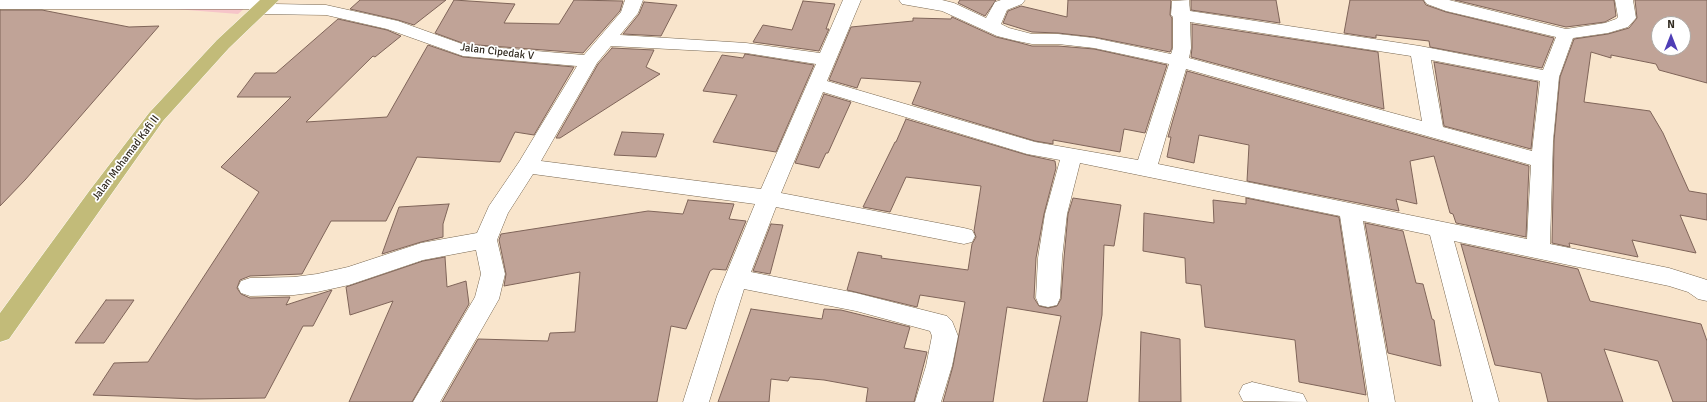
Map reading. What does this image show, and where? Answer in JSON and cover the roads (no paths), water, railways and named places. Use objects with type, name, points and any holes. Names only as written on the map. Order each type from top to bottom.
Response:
[{"type":"main road","name":"Jalan Mohamad Kafi II","points":[[0,332],[156,117],[222,44],[265,4]]},
{"type":"street","points":[[426,402],[489,293],[493,274],[486,240],[490,225],[589,61],[629,13],[634,0]]},
{"type":"street","points":[[696,402],[728,296],[852,0]]},
{"type":"street","points":[[908,0],[934,3],[948,7],[1003,32],[1032,39],[1058,38],[1094,43],[1179,61],[1542,161]]},
{"type":"street","points":[[991,27],[996,11],[1001,6],[1016,0]]},
{"type":"street","points":[[1433,0],[1452,7],[1566,34],[1608,28],[1622,23],[1626,18],[1624,0]]},
{"type":"street","name":"Jalan Cipedak V","points":[[0,4],[265,4],[292,8],[326,10],[392,25],[463,50],[589,61]]},
{"type":"street","points":[[1146,169],[1182,48],[1180,8],[1550,77]]},
{"type":"street","points":[[1538,250],[1543,141],[1550,77],[1566,34]]},
{"type":"street","points":[[608,40],[746,48],[827,60]]},
{"type":"street","points":[[1420,52],[1433,130]]},
{"type":"street","points":[[816,84],[1034,149],[1146,169],[1440,231],[1669,277],[1696,285],[1707,292]]},
{"type":"street","points":[[1048,298],[1050,258],[1056,214],[1072,155]]},
{"type":"street","points":[[527,166],[768,198],[964,236]]},
{"type":"street","points":[[1350,212],[1376,376],[1382,402]]},
{"type":"street","points":[[1440,231],[1486,402]]},
{"type":"street","points":[[250,287],[294,286],[317,283],[349,276],[421,252],[486,240]]},
{"type":"street","points":[[736,278],[856,302],[938,323],[943,328],[945,336],[939,366],[928,402]]},
{"type":"street","points":[[1252,393],[1294,402]]}]
